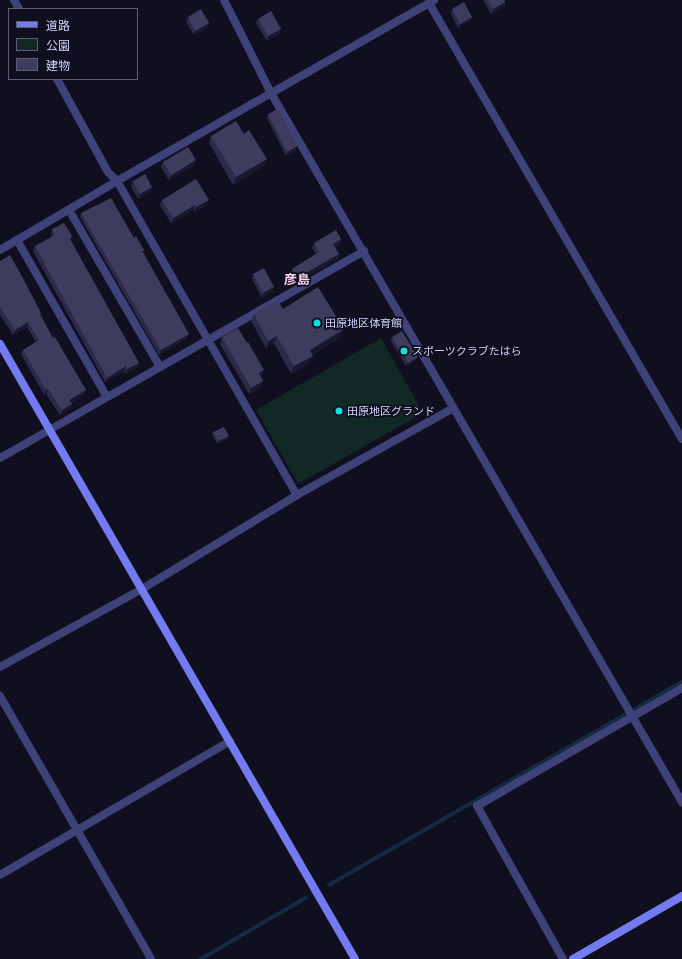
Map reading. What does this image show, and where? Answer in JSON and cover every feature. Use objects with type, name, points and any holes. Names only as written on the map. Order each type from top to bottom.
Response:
[{"type":"street","points":[[224,0],[272,93],[682,802]]},
{"type":"street","points":[[0,250],[117,181],[432,1],[682,439]]},
{"type":"street","points":[[58,80],[108,172],[117,181],[297,494]]},
{"type":"street","points":[[69,210],[160,367]]},
{"type":"street","points":[[17,240],[107,397]]},
{"type":"street","points":[[0,458],[364,251]]},
{"type":"street","points":[[0,344],[230,740],[355,959]]},
{"type":"street","points":[[0,667],[142,589],[297,494],[453,408]]},
{"type":"street","points":[[563,959],[477,806],[631,713],[682,688]]},
{"type":"street","points":[[0,696],[151,959]]},
{"type":"street","points":[[0,875],[230,740]]},
{"type":"street","points":[[574,959],[682,896]]},
{"type":"green space","name":"田原地区グランド","points":[[381,338],[423,413],[298,484],[256,410]]},
{"type":"building","points":[[487,0],[504,0],[505,2],[493,9]]},
{"type":"building","points":[[464,2],[472,17],[460,24],[452,9]]},
{"type":"building","points":[[201,9],[209,23],[195,31],[188,17]]},
{"type":"building","points":[[271,11],[281,29],[268,36],[258,19]]},
{"type":"building","points":[[278,109],[298,146],[287,152],[268,114]]},
{"type":"building","points":[[236,121],[244,134],[249,130],[267,159],[236,177],[211,136]]},
{"type":"building","points":[[188,147],[196,160],[171,175],[163,162]]},
{"type":"building","points":[[145,174],[152,187],[140,194],[133,181]]},
{"type":"building","points":[[196,179],[209,200],[196,207],[195,205],[173,218],[162,200]]},
{"type":"building","points":[[111,198],[134,238],[136,236],[144,250],[142,251],[189,334],[161,350],[81,213]]},
{"type":"building","points":[[64,223],[72,236],[69,238],[139,363],[127,369],[126,366],[107,378],[35,246],[55,235],[52,229]]},
{"type":"building","points":[[336,230],[341,239],[333,244],[339,254],[297,278],[292,269],[319,252],[314,243]]},
{"type":"building","points":[[10,255],[53,338],[55,337],[86,390],[69,400],[72,404],[62,410],[48,389],[46,390],[23,350],[39,340],[28,322],[15,330],[0,307],[0,261]]},
{"type":"building","points":[[264,268],[274,287],[263,293],[253,274]]},
{"type":"building","points":[[318,287],[344,329],[310,350],[313,356],[294,366],[277,336],[268,341],[254,314],[278,300],[283,309]]},
{"type":"building","points":[[238,328],[264,370],[259,373],[263,381],[251,388],[222,337]]},
{"type":"building","name":"スポーツクラブたはら","points":[[402,331],[418,357],[408,363],[392,337]]},
{"type":"building","points":[[224,427],[229,436],[218,441],[213,432]]},
{"type":"waterway","points":[[329,885],[682,682]]},
{"type":"waterway","points":[[201,959],[306,898]]},
{"type":"place","name":"田原地区体育館","points":[[317,323]]},
{"type":"place","name":"スポーツクラブたはら","points":[[404,351]]},
{"type":"place","name":"田原地区グランド","points":[[339,411]]},
{"type":"district","name":"彦島","points":[[297,279]]}]
